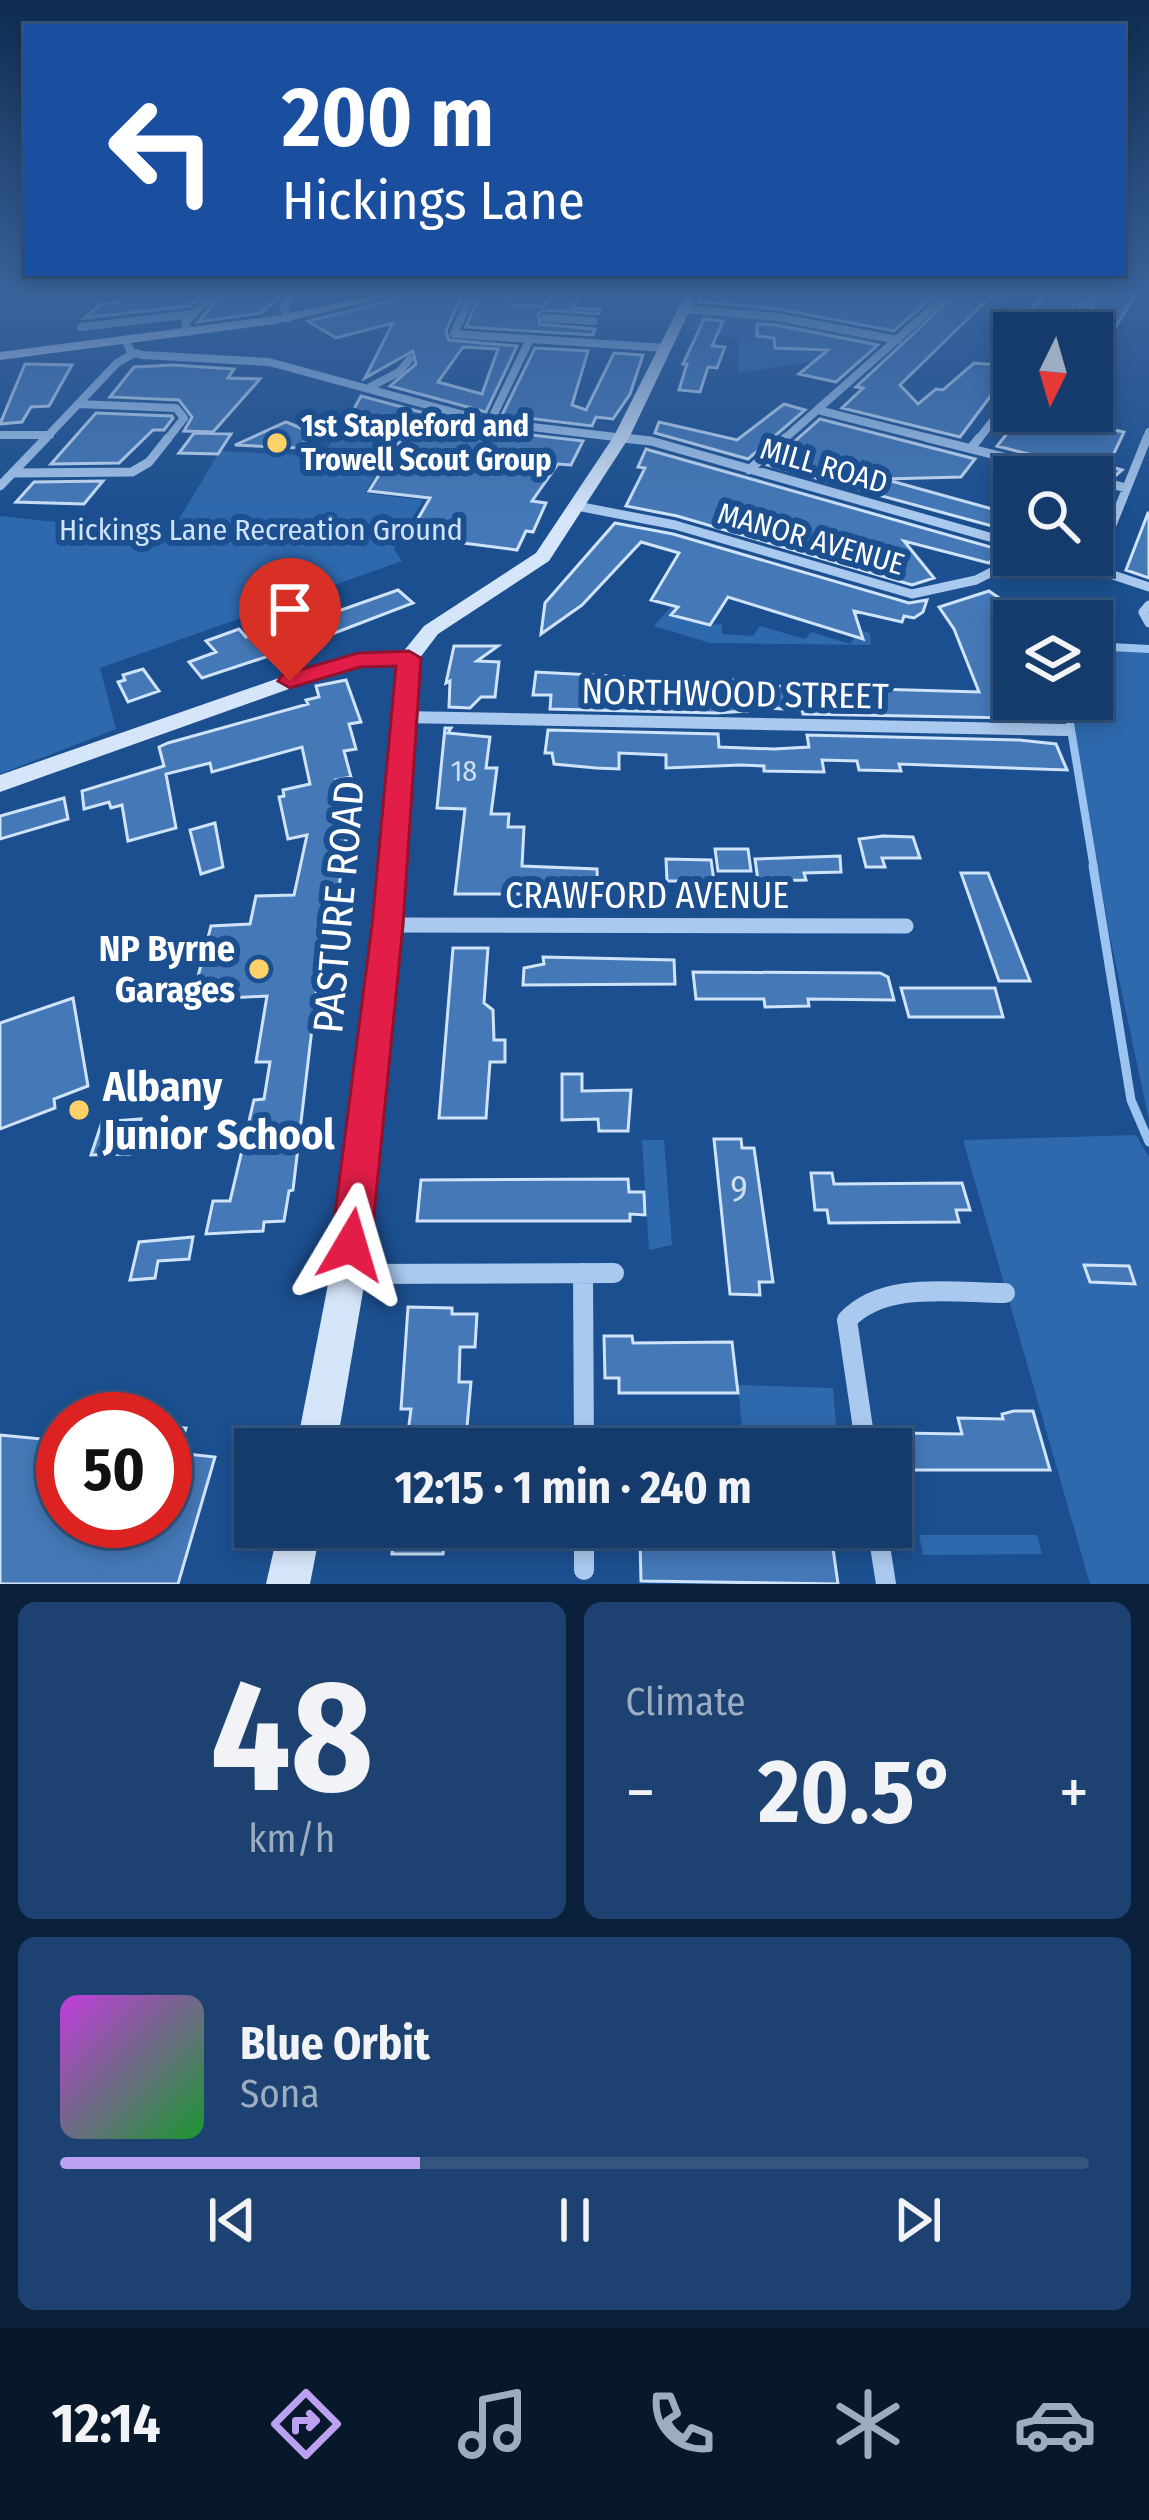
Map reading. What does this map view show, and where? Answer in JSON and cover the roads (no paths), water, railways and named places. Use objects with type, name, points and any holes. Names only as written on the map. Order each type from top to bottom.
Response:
[{"type":"main road","points":[[0,784],[152,725],[271,686],[358,660],[409,658],[431,630],[534,565],[622,436],[655,369]]},
{"type":"main road","name":"PASTURE ROAD","points":[[320,1428],[347,1274],[387,925],[409,658]]},
{"type":"main road","points":[[288,1584],[296,1548]]},
{"type":"street","points":[[0,486],[111,369]]},
{"type":"street","name":"MILL ROAD","points":[[297,369],[490,422],[622,436],[993,538]]},
{"type":"street","points":[[370,387],[397,369]]},
{"type":"street","points":[[490,422],[516,369]]},
{"type":"street","points":[[749,470],[867,369]]},
{"type":"street","points":[[13,473],[132,472],[149,462],[184,418],[180,409],[171,407],[78,404]]},
{"type":"street","points":[[822,411],[1002,456]]},
{"type":"street","points":[[971,448],[993,420]]},
{"type":"street","points":[[1113,521],[1149,432]]},
{"type":"street","points":[[0,435],[50,435]]},
{"type":"street","points":[[1113,485],[1126,488]]},
{"type":"street","name":"MANOR AVENUE","points":[[578,506],[675,525],[912,594],[976,580],[993,571]]},
{"type":"street","points":[[1113,574],[1149,587]]},
{"type":"street","points":[[1149,605],[1143,612],[1149,623]]},
{"type":"street","name":"NORTHWOOD STREET","points":[[402,717],[1066,730]]},
{"type":"street","name":"CRAWFORD AVENUE","points":[[387,925],[907,926]]},
{"type":"street","points":[[583,1273],[584,1428]]},
{"type":"street","points":[[347,1274],[614,1273]]},
{"type":"street","points":[[863,1428],[847,1320],[851,1312],[880,1295],[1005,1293]]},
{"type":"street","points":[[584,1548],[584,1570]]},
{"type":"street","points":[[881,1548],[886,1584]]},
{"type":"waterway","points":[[1113,647],[1149,649]]},
{"type":"waterway","points":[[1069,720],[1094,869]]},
{"type":"waterway","points":[[1093,866],[1131,1100],[1149,1142]]},
{"type":"place","name":"1st Stapleford and Trowell Scout Group","points":[[277,443]]},
{"type":"place","name":"NP Byrne Garages","points":[[259,969]]},
{"type":"place","name":"Albany Junior School","points":[[79,1110]]},
{"type":"park label","name":"Hickings Lane Recreation Ground","points":[[261,530]]}]
